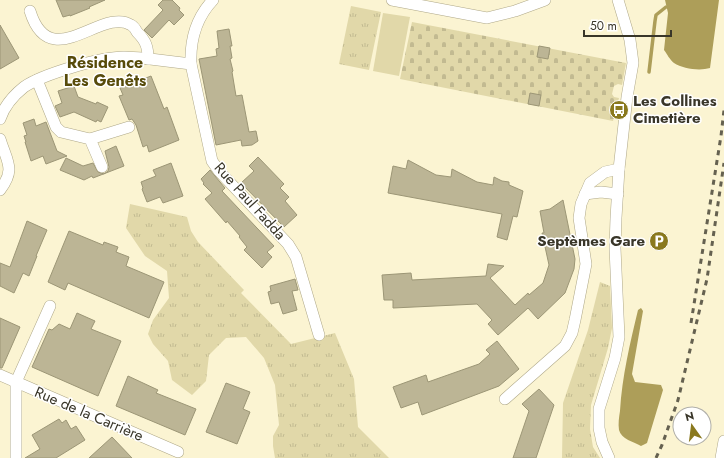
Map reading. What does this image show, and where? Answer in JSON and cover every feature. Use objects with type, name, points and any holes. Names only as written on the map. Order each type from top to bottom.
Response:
[{"type":"street","name":"Rue Paul Fadda","points":[[213,0],[203,11],[199,19],[191,50],[191,64],[212,161],[219,171],[288,244],[296,257],[319,335]]},
{"type":"street","points":[[392,0],[487,18],[515,11],[545,0]]},
{"type":"street","points":[[609,458],[602,442],[599,428],[599,409],[615,358],[619,337],[615,248],[619,169],[627,97],[633,62],[630,40],[618,0]]},
{"type":"street","points":[[30,11],[33,23],[39,30],[49,37],[57,39],[65,40],[109,23],[120,21],[131,25],[140,34],[148,46],[148,59]]},
{"type":"street","points":[[0,119],[4,109],[24,88],[37,80],[80,66],[106,59],[124,57],[191,64]]},
{"type":"street","points":[[37,80],[56,127],[61,132],[90,139],[129,127]]},
{"type":"street","points":[[0,139],[10,165],[10,172],[7,181],[0,190]]},
{"type":"street","points":[[90,139],[102,167]]},
{"type":"street","points":[[505,399],[565,346],[572,333],[576,320],[586,264],[579,218],[581,204],[590,183],[605,172],[619,169]]},
{"type":"street","points":[[585,194],[601,192],[618,194]]},
{"type":"street","points":[[16,458],[16,382],[50,306]]},
{"type":"street","name":"Rue de la Carrière","points":[[0,375],[178,452]]},
{"type":"street","points":[[721,458],[724,441]]},
{"type":"green space","points":[[351,6],[381,12],[369,70],[339,64]]},
{"type":"green space","points":[[383,13],[410,17],[399,76],[373,71]]},
{"type":"green space","points":[[412,22],[626,63],[622,85],[618,84],[614,86],[612,94],[614,97],[619,98],[613,121],[400,79]]},
{"type":"green space","points":[[130,204],[187,217],[191,231],[198,242],[244,290],[241,293],[291,344],[335,333],[354,379],[358,427],[389,458],[275,458],[273,436],[279,425],[275,385],[264,358],[246,337],[226,338],[209,355],[206,381],[192,395],[172,380],[168,361],[153,344],[148,334],[153,320],[169,298],[167,271],[145,256],[126,228]]},
{"type":"green space","points":[[600,282],[610,286],[612,328],[608,348],[591,405],[590,429],[593,447],[600,458],[562,458],[563,403],[588,330]]},
{"type":"shaded area","points":[[665,0],[719,0],[710,68],[692,69],[682,67],[674,63],[664,50],[668,13]]},
{"type":"shaded area","points":[[641,308],[643,311],[632,374],[635,382],[661,385],[663,390],[647,443],[641,446],[622,436],[619,430],[619,418],[632,335],[638,310]]},
{"type":"building","points":[[56,0],[105,0],[89,7],[90,8],[70,16],[63,17]]},
{"type":"building","points":[[163,0],[172,0],[180,8],[179,10],[184,15],[174,25],[169,20],[152,38],[144,30],[163,10],[158,5]]},
{"type":"building","points":[[0,25],[19,58],[0,69]]},
{"type":"building","points":[[229,29],[232,46],[230,46],[232,58],[230,59],[236,96],[242,95],[249,132],[256,131],[258,141],[252,145],[242,146],[241,140],[216,145],[199,59],[217,56],[216,49],[219,48],[217,31]]},
{"type":"building","points":[[539,46],[550,48],[548,59],[537,57]]},
{"type":"building","points":[[151,76],[164,109],[167,107],[179,140],[149,152],[147,145],[143,147],[136,125],[132,119],[129,120],[119,96],[123,95],[120,88]]},
{"type":"building","points":[[74,86],[78,97],[96,104],[97,102],[108,107],[101,122],[97,120],[96,122],[74,112],[60,117],[55,106],[62,103],[58,91]]},
{"type":"building","points":[[530,93],[541,95],[539,106],[528,104]]},
{"type":"building","points":[[34,119],[36,126],[46,122],[57,151],[67,156],[46,164],[43,156],[31,161],[25,142],[24,136],[27,135],[23,123]]},
{"type":"building","points":[[116,146],[124,166],[105,173],[108,171],[109,167],[105,151]]},
{"type":"building","points":[[258,157],[284,184],[280,188],[289,197],[285,201],[297,215],[284,227],[241,183],[254,171],[249,166]]},
{"type":"building","points":[[66,158],[83,166],[93,163],[98,172],[104,174],[93,178],[92,176],[84,180],[60,170]]},
{"type":"building","points":[[408,160],[436,175],[451,177],[452,169],[477,182],[493,185],[494,177],[502,181],[509,182],[509,185],[523,191],[517,217],[513,216],[507,240],[497,237],[502,214],[388,193],[393,166],[406,169]]},
{"type":"building","points":[[171,163],[183,196],[163,203],[160,197],[147,202],[141,182],[156,176],[153,170]]},
{"type":"building","points":[[210,170],[225,188],[222,191],[274,246],[267,252],[272,257],[262,268],[244,250],[247,247],[239,237],[240,236],[227,221],[226,223],[205,199],[212,193],[203,184],[204,183],[201,179]]},
{"type":"building","points":[[563,200],[575,259],[574,269],[565,293],[538,319],[528,308],[498,335],[488,324],[492,320],[477,304],[393,308],[393,300],[384,300],[382,275],[411,273],[412,280],[486,276],[488,264],[504,266],[490,278],[515,305],[528,293],[529,295],[543,283],[549,265],[542,233],[544,233],[540,211],[550,209]]},
{"type":"building","points":[[27,221],[47,230],[29,276],[23,273],[14,293],[0,286],[0,263],[10,267]]},
{"type":"building","points":[[69,231],[103,245],[104,242],[118,247],[116,252],[129,257],[126,266],[164,282],[149,318],[68,283],[65,290],[48,282]]},
{"type":"building","points":[[295,279],[298,290],[292,291],[297,310],[283,314],[279,302],[271,304],[268,292],[271,291],[270,286]]},
{"type":"building","points":[[77,313],[95,321],[91,329],[121,341],[98,396],[32,367],[49,329],[52,330],[59,324],[70,329]]},
{"type":"building","points":[[0,318],[20,327],[2,368],[0,368]]},
{"type":"building","points":[[497,341],[519,369],[499,386],[422,415],[418,402],[401,408],[393,387],[426,375],[428,382],[479,364],[490,354],[486,350]]},
{"type":"building","points":[[128,376],[158,390],[156,393],[196,409],[185,435],[116,406]]},
{"type":"building","points":[[226,383],[250,392],[243,409],[250,412],[237,444],[206,432]]},
{"type":"building","points":[[539,389],[554,405],[536,458],[513,458],[529,411],[522,404]]},
{"type":"building","points":[[59,419],[62,423],[66,420],[71,429],[76,426],[85,440],[56,458],[25,458],[40,449],[32,435]]},
{"type":"building","points":[[112,437],[132,458],[89,458]]},
{"type":"waterway","points":[[649,72],[656,15],[666,7]]},
{"type":"railway","points":[[691,323],[724,110]]},
{"type":"railway","points":[[656,458],[678,400],[707,279],[724,163]]},
{"type":"place","name":"Les Collines Cimetière","points":[[619,110]]},
{"type":"place","name":"Septèmes Gare","points":[[659,241]]},
{"type":"district","name":"Résidence Les Genêts","points":[[105,71]]}]
